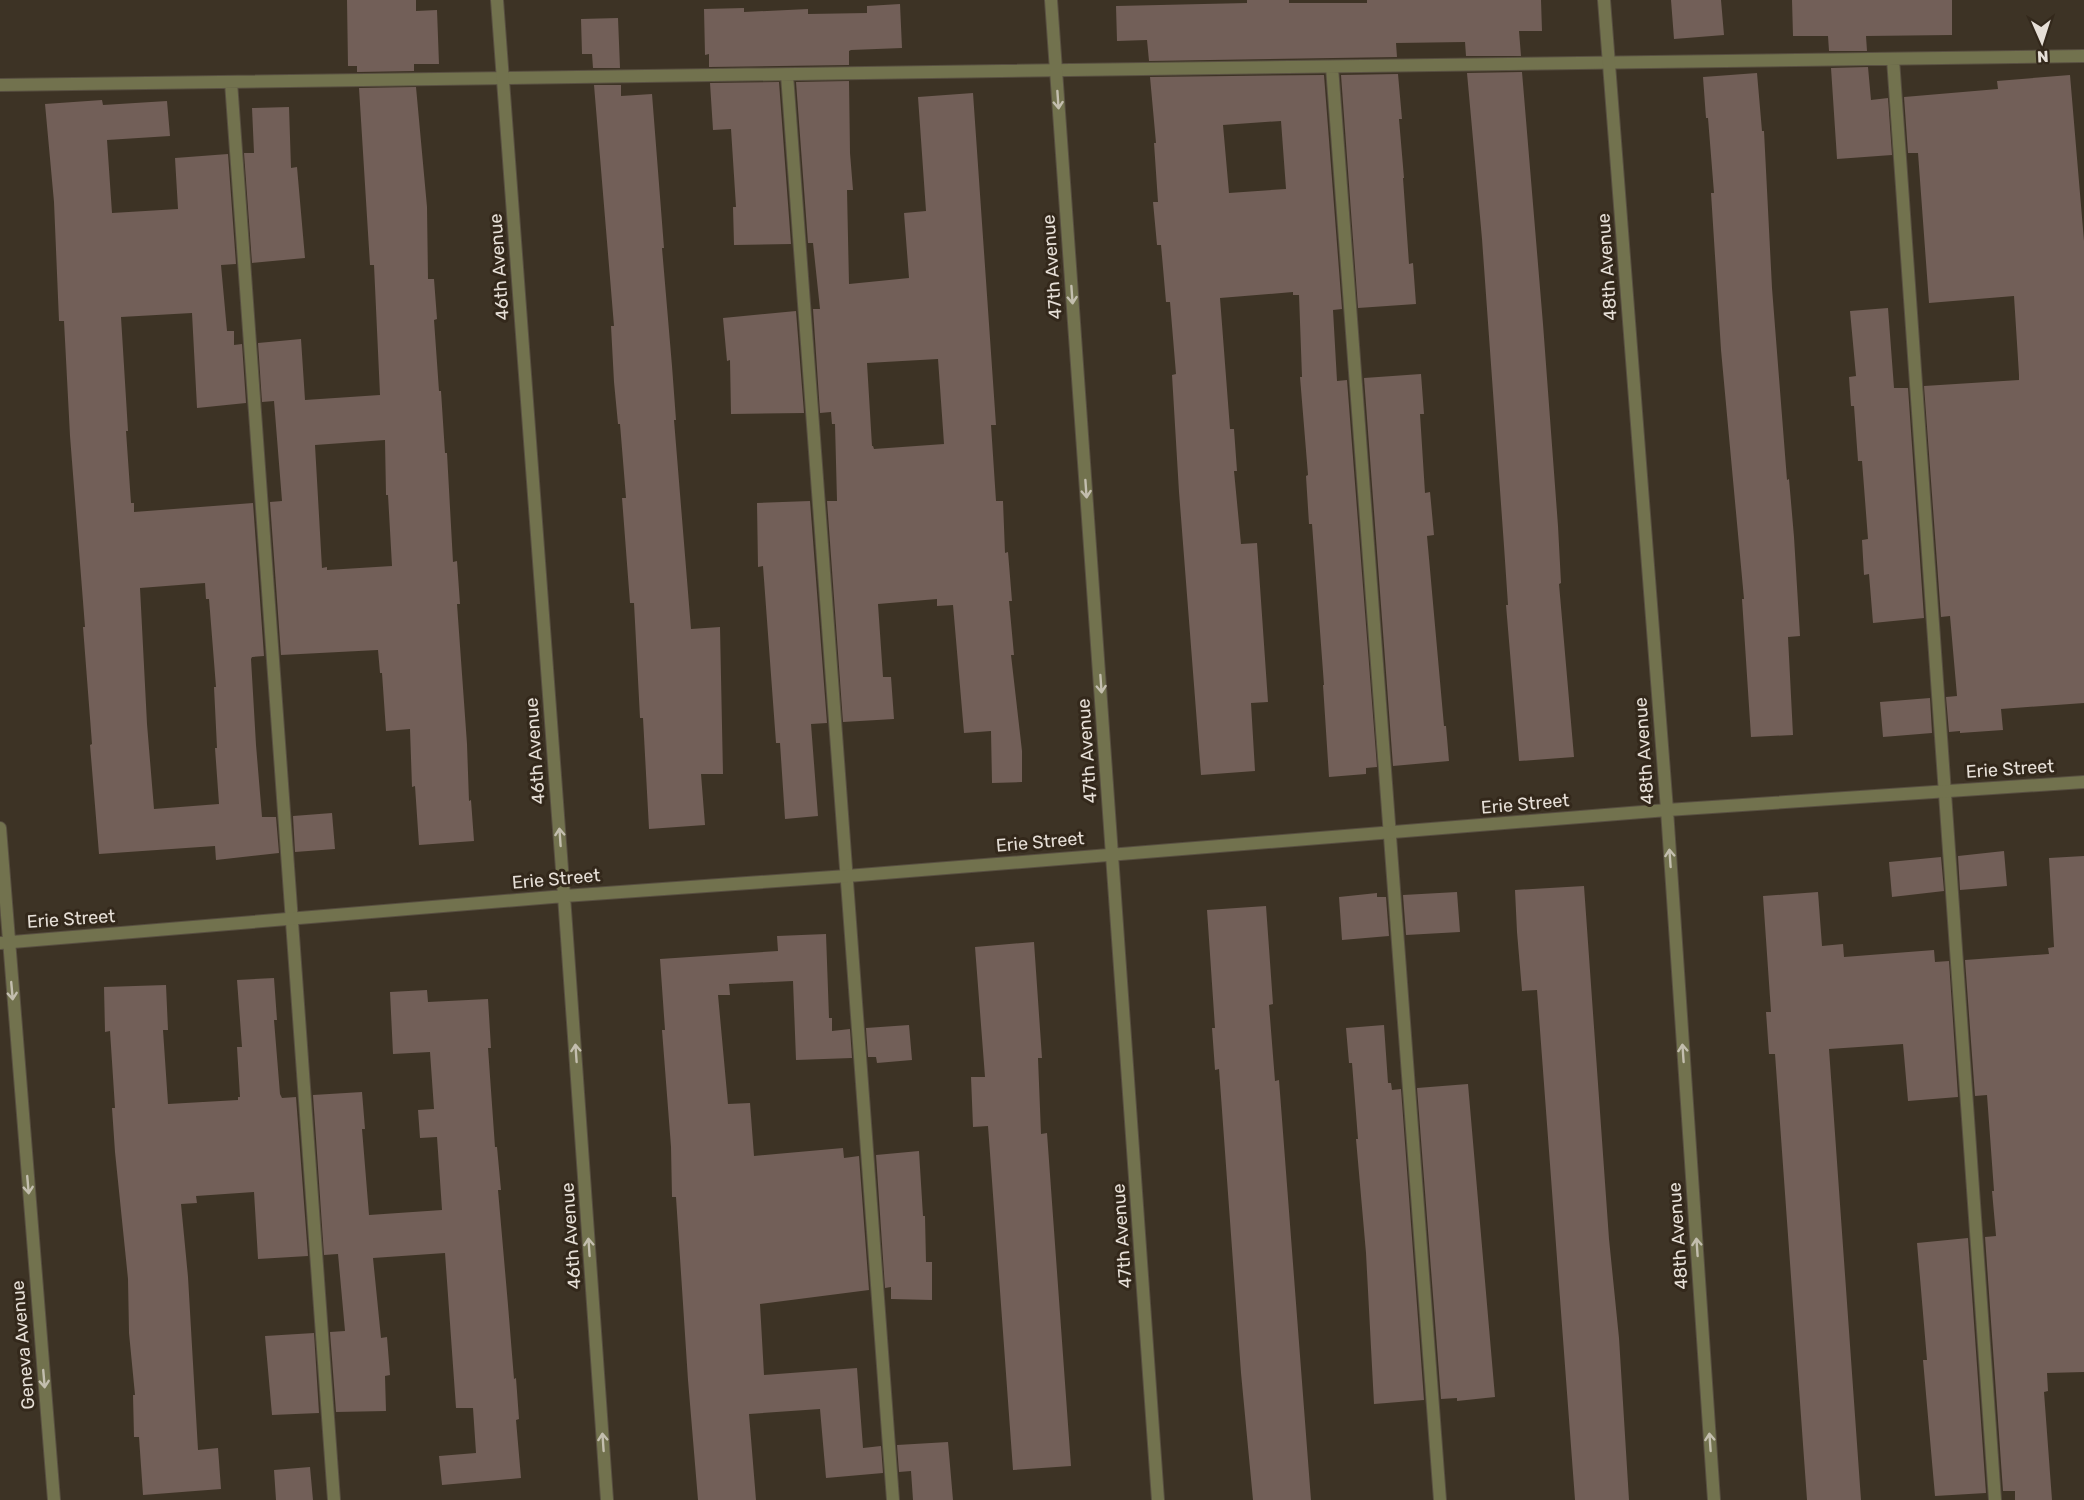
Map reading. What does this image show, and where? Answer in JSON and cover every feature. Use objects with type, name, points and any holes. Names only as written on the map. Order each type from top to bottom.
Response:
[{"type":"street","name":"46th Avenue","points":[[497,0],[608,1500]]},
{"type":"street","name":"47th Avenue","points":[[1051,0],[1158,1500]]},
{"type":"street","name":"48th Avenue","points":[[1604,0],[1667,810],[1714,1500]]},
{"type":"street","points":[[0,85],[2084,56]]},
{"type":"street","points":[[1893,59],[1995,1500]]},
{"type":"street","points":[[1332,66],[1440,1500]]},
{"type":"street","points":[[787,75],[893,1500]]},
{"type":"street","points":[[231,82],[334,1500]]},
{"type":"street","name":"Erie Street","points":[[4,943],[564,896],[847,876],[1667,810],[2084,782]]},
{"type":"street","name":"Geneva Avenue","points":[[0,828],[4,943],[54,1500]]},
{"type":"building","points":[[347,0],[416,0],[416,11],[437,10],[439,64],[414,64],[414,71],[357,72],[357,66],[348,66]]},
{"type":"building","points":[[1247,0],[1289,0],[1289,3],[1367,3],[1367,0],[1541,0],[1542,31],[1519,31],[1521,56],[1466,56],[1465,42],[1396,43],[1397,57],[1149,61],[1147,40],[1117,41],[1116,6],[1247,3]]},
{"type":"building","points":[[1671,0],[1721,0],[1724,35],[1674,39]]},
{"type":"building","points":[[1792,0],[1952,0],[1952,35],[1866,36],[1867,51],[1829,51],[1828,36],[1793,36]]},
{"type":"building","points":[[900,4],[902,48],[851,50],[849,51],[849,65],[709,67],[709,54],[705,55],[704,9],[744,8],[744,12],[808,9],[808,14],[867,13],[867,6]]},
{"type":"building","points":[[618,18],[620,68],[593,68],[592,54],[582,54],[581,19]]},
{"type":"building","points":[[1868,67],[1871,100],[1888,98],[1892,155],[1837,159],[1831,68]]},
{"type":"building","points":[[1522,72],[1543,324],[1558,526],[1561,583],[1559,584],[1574,757],[1519,761],[1506,605],[1508,605],[1482,239],[1467,73]]},
{"type":"building","points":[[1757,73],[1762,131],[1764,131],[1772,288],[1787,480],[1789,479],[1794,537],[1800,636],[1788,637],[1793,735],[1751,737],[1742,599],[1744,599],[1721,350],[1711,193],[1714,193],[1703,77]]},
{"type":"building","points":[[1398,74],[1409,264],[1413,263],[1416,304],[1358,308],[1341,75]]},
{"type":"building","points":[[1324,75],[1342,309],[1333,310],[1337,381],[1347,380],[1377,767],[1366,768],[1366,774],[1329,777],[1312,524],[1309,524],[1306,476],[1308,475],[1300,377],[1302,377],[1299,295],[1293,295],[1293,292],[1220,298],[1230,429],[1234,429],[1237,471],[1234,471],[1241,544],[1257,543],[1268,702],[1251,703],[1255,771],[1201,775],[1179,492],[1172,375],[1176,374],[1170,302],[1166,302],[1161,245],[1157,245],[1153,202],[1158,202],[1150,77]],"holes":[[[1281,121],[1286,189],[1229,193],[1223,125]]]},
{"type":"building","points":[[2070,75],[2084,241],[2084,703],[2001,709],[2003,730],[1949,732],[1946,697],[1957,696],[1950,616],[1941,617],[1924,386],[2019,380],[2014,296],[1929,303],[1918,153],[1908,153],[1904,97],[1998,89],[1997,81]]},
{"type":"building","points":[[849,81],[853,190],[847,190],[849,284],[909,278],[904,213],[926,211],[918,97],[973,93],[996,425],[991,425],[996,501],[1003,501],[1005,553],[1008,552],[1012,601],[1009,601],[1014,655],[1011,655],[1022,751],[1022,782],[992,783],[991,731],[964,733],[953,605],[937,606],[937,599],[878,604],[883,677],[891,677],[894,719],[843,722],[827,501],[837,501],[835,424],[832,424],[831,412],[820,413],[813,309],[820,309],[813,243],[808,243],[796,82]],"holes":[[[938,359],[944,444],[874,449],[867,363]]]},
{"type":"building","points":[[779,82],[791,244],[734,245],[733,207],[736,207],[731,129],[713,130],[710,83]]},
{"type":"building","points":[[594,85],[621,85],[621,96],[652,94],[691,629],[720,627],[723,774],[701,774],[705,825],[649,829],[634,603],[630,603],[622,498],[626,498],[614,382],[611,326],[614,326]]},
{"type":"building","points":[[416,87],[427,207],[428,279],[434,279],[437,319],[434,320],[445,453],[447,453],[453,562],[457,561],[460,604],[457,604],[469,801],[471,800],[474,841],[419,845],[415,786],[412,787],[410,729],[386,731],[378,650],[281,655],[270,502],[282,501],[274,401],[262,402],[258,343],[301,339],[305,400],[380,395],[374,265],[370,265],[359,88]],"holes":[[[385,440],[386,495],[388,495],[392,566],[327,570],[327,567],[322,568],[315,445]]]},
{"type":"building","points":[[102,100],[103,105],[167,101],[170,136],[107,140],[112,213],[178,209],[175,158],[228,154],[236,264],[221,265],[227,331],[234,331],[234,345],[242,344],[246,403],[197,408],[192,313],[121,317],[131,503],[134,503],[134,512],[253,503],[264,656],[251,659],[256,745],[262,817],[276,817],[279,853],[216,860],[215,846],[99,854],[90,745],[92,744],[83,627],[85,627],[70,436],[64,321],[59,321],[54,202],[45,104]],"holes":[[[205,583],[206,599],[209,599],[216,687],[214,687],[217,748],[215,748],[219,804],[154,809],[140,588]]]},
{"type":"building","points":[[289,107],[291,168],[297,167],[305,258],[252,263],[244,153],[254,153],[252,108]]},
{"type":"building","points":[[1888,308],[1894,388],[1908,388],[1924,618],[1873,623],[1869,574],[1864,575],[1862,540],[1868,539],[1862,461],[1858,461],[1854,406],[1851,406],[1849,377],[1856,376],[1850,311]]},
{"type":"building","points":[[796,311],[804,413],[731,414],[730,360],[727,361],[723,318]]},
{"type":"building","points":[[1421,374],[1424,414],[1420,414],[1425,493],[1430,492],[1434,535],[1427,536],[1449,761],[1393,766],[1364,378]]},
{"type":"building","points":[[810,501],[827,723],[811,724],[818,816],[785,819],[780,743],[776,743],[763,566],[758,567],[757,503]]},
{"type":"building","points":[[1930,698],[1932,733],[1883,737],[1880,702]]},
{"type":"building","points":[[332,813],[335,849],[295,852],[293,816]]},
{"type":"building","points":[[2004,851],[2007,886],[1960,890],[1958,856]]},
{"type":"building","points":[[2084,856],[2084,1372],[2047,1373],[2048,1391],[2044,1392],[2052,1500],[2015,1500],[2015,1491],[2003,1491],[1985,1237],[1996,1236],[1992,1191],[1994,1191],[1987,1095],[1975,1096],[1965,960],[2049,954],[2048,948],[2054,947],[2049,858]]},
{"type":"building","points":[[1941,857],[1944,891],[1892,897],[1889,862]]},
{"type":"building","points":[[1584,886],[1609,1239],[1619,1338],[1629,1500],[1575,1500],[1537,990],[1522,991],[1517,932],[1515,890]]},
{"type":"building","points":[[1457,892],[1460,932],[1406,935],[1403,895]]},
{"type":"building","points":[[1818,892],[1822,946],[1843,944],[1844,957],[1934,950],[1935,962],[1949,961],[1958,1097],[1908,1101],[1903,1044],[1829,1049],[1861,1500],[1807,1500],[1775,1054],[1769,1054],[1766,1012],[1771,1012],[1763,896]]},
{"type":"building","points":[[1377,893],[1377,897],[1386,897],[1389,936],[1342,940],[1339,897]]},
{"type":"building","points":[[1266,906],[1273,1004],[1269,1005],[1275,1081],[1279,1080],[1311,1500],[1253,1500],[1241,1373],[1219,1069],[1215,1070],[1212,1028],[1215,1028],[1207,910]]},
{"type":"building","points":[[826,934],[829,1018],[832,1018],[832,1031],[850,1029],[852,1058],[796,1060],[793,981],[729,984],[730,995],[718,995],[728,1104],[750,1103],[754,1156],[843,1148],[844,1158],[859,1156],[869,1290],[760,1304],[764,1375],[857,1368],[863,1448],[881,1446],[883,1473],[826,1478],[820,1409],[749,1414],[756,1500],[698,1500],[676,1197],[672,1197],[660,959],[778,951],[777,936]]},
{"type":"building","points":[[1034,942],[1042,1058],[1038,1058],[1041,1134],[1047,1133],[1071,1466],[1013,1470],[988,1126],[973,1127],[971,1077],[985,1077],[975,947]]},
{"type":"building","points":[[274,978],[277,1020],[274,1020],[280,1094],[282,1098],[296,1097],[308,1256],[258,1259],[254,1192],[196,1196],[197,1203],[181,1204],[188,1277],[198,1450],[218,1448],[221,1489],[143,1495],[139,1437],[134,1437],[133,1395],[135,1395],[129,1333],[128,1279],[115,1152],[112,1108],[115,1108],[110,1031],[105,1032],[104,987],[166,985],[168,1030],[163,1030],[168,1104],[238,1100],[240,1097],[237,1047],[242,1047],[237,980]]},
{"type":"building","points":[[427,990],[428,1002],[488,999],[491,1048],[488,1048],[495,1147],[497,1147],[501,1190],[498,1190],[514,1379],[516,1378],[519,1419],[516,1420],[521,1478],[442,1485],[439,1456],[476,1453],[473,1408],[456,1408],[445,1253],[373,1258],[381,1338],[387,1337],[390,1375],[385,1376],[386,1411],[336,1412],[330,1332],[345,1331],[338,1254],[324,1255],[313,1095],[362,1092],[365,1129],[362,1129],[369,1215],[442,1210],[437,1137],[420,1138],[418,1110],[434,1109],[430,1052],[393,1054],[390,992]]},
{"type":"building","points":[[909,1025],[912,1060],[877,1063],[876,1057],[868,1057],[866,1028]]},
{"type":"building","points":[[1384,1025],[1388,1083],[1391,1083],[1392,1090],[1401,1089],[1424,1400],[1374,1404],[1366,1253],[1356,1139],[1358,1139],[1352,1063],[1349,1063],[1346,1028]]},
{"type":"building","points":[[1468,1084],[1495,1397],[1457,1401],[1457,1398],[1441,1399],[1417,1088]]},
{"type":"building","points":[[919,1151],[923,1216],[925,1216],[926,1262],[932,1262],[932,1300],[891,1299],[891,1287],[885,1288],[876,1155]]},
{"type":"building","points":[[1968,1238],[1986,1493],[1935,1496],[1923,1360],[1927,1360],[1917,1243]]},
{"type":"building","points":[[314,1333],[319,1413],[272,1415],[265,1336]]},
{"type":"building","points":[[948,1442],[953,1500],[913,1500],[911,1471],[899,1472],[897,1445]]},
{"type":"building","points":[[310,1467],[313,1500],[276,1500],[274,1470]]}]
